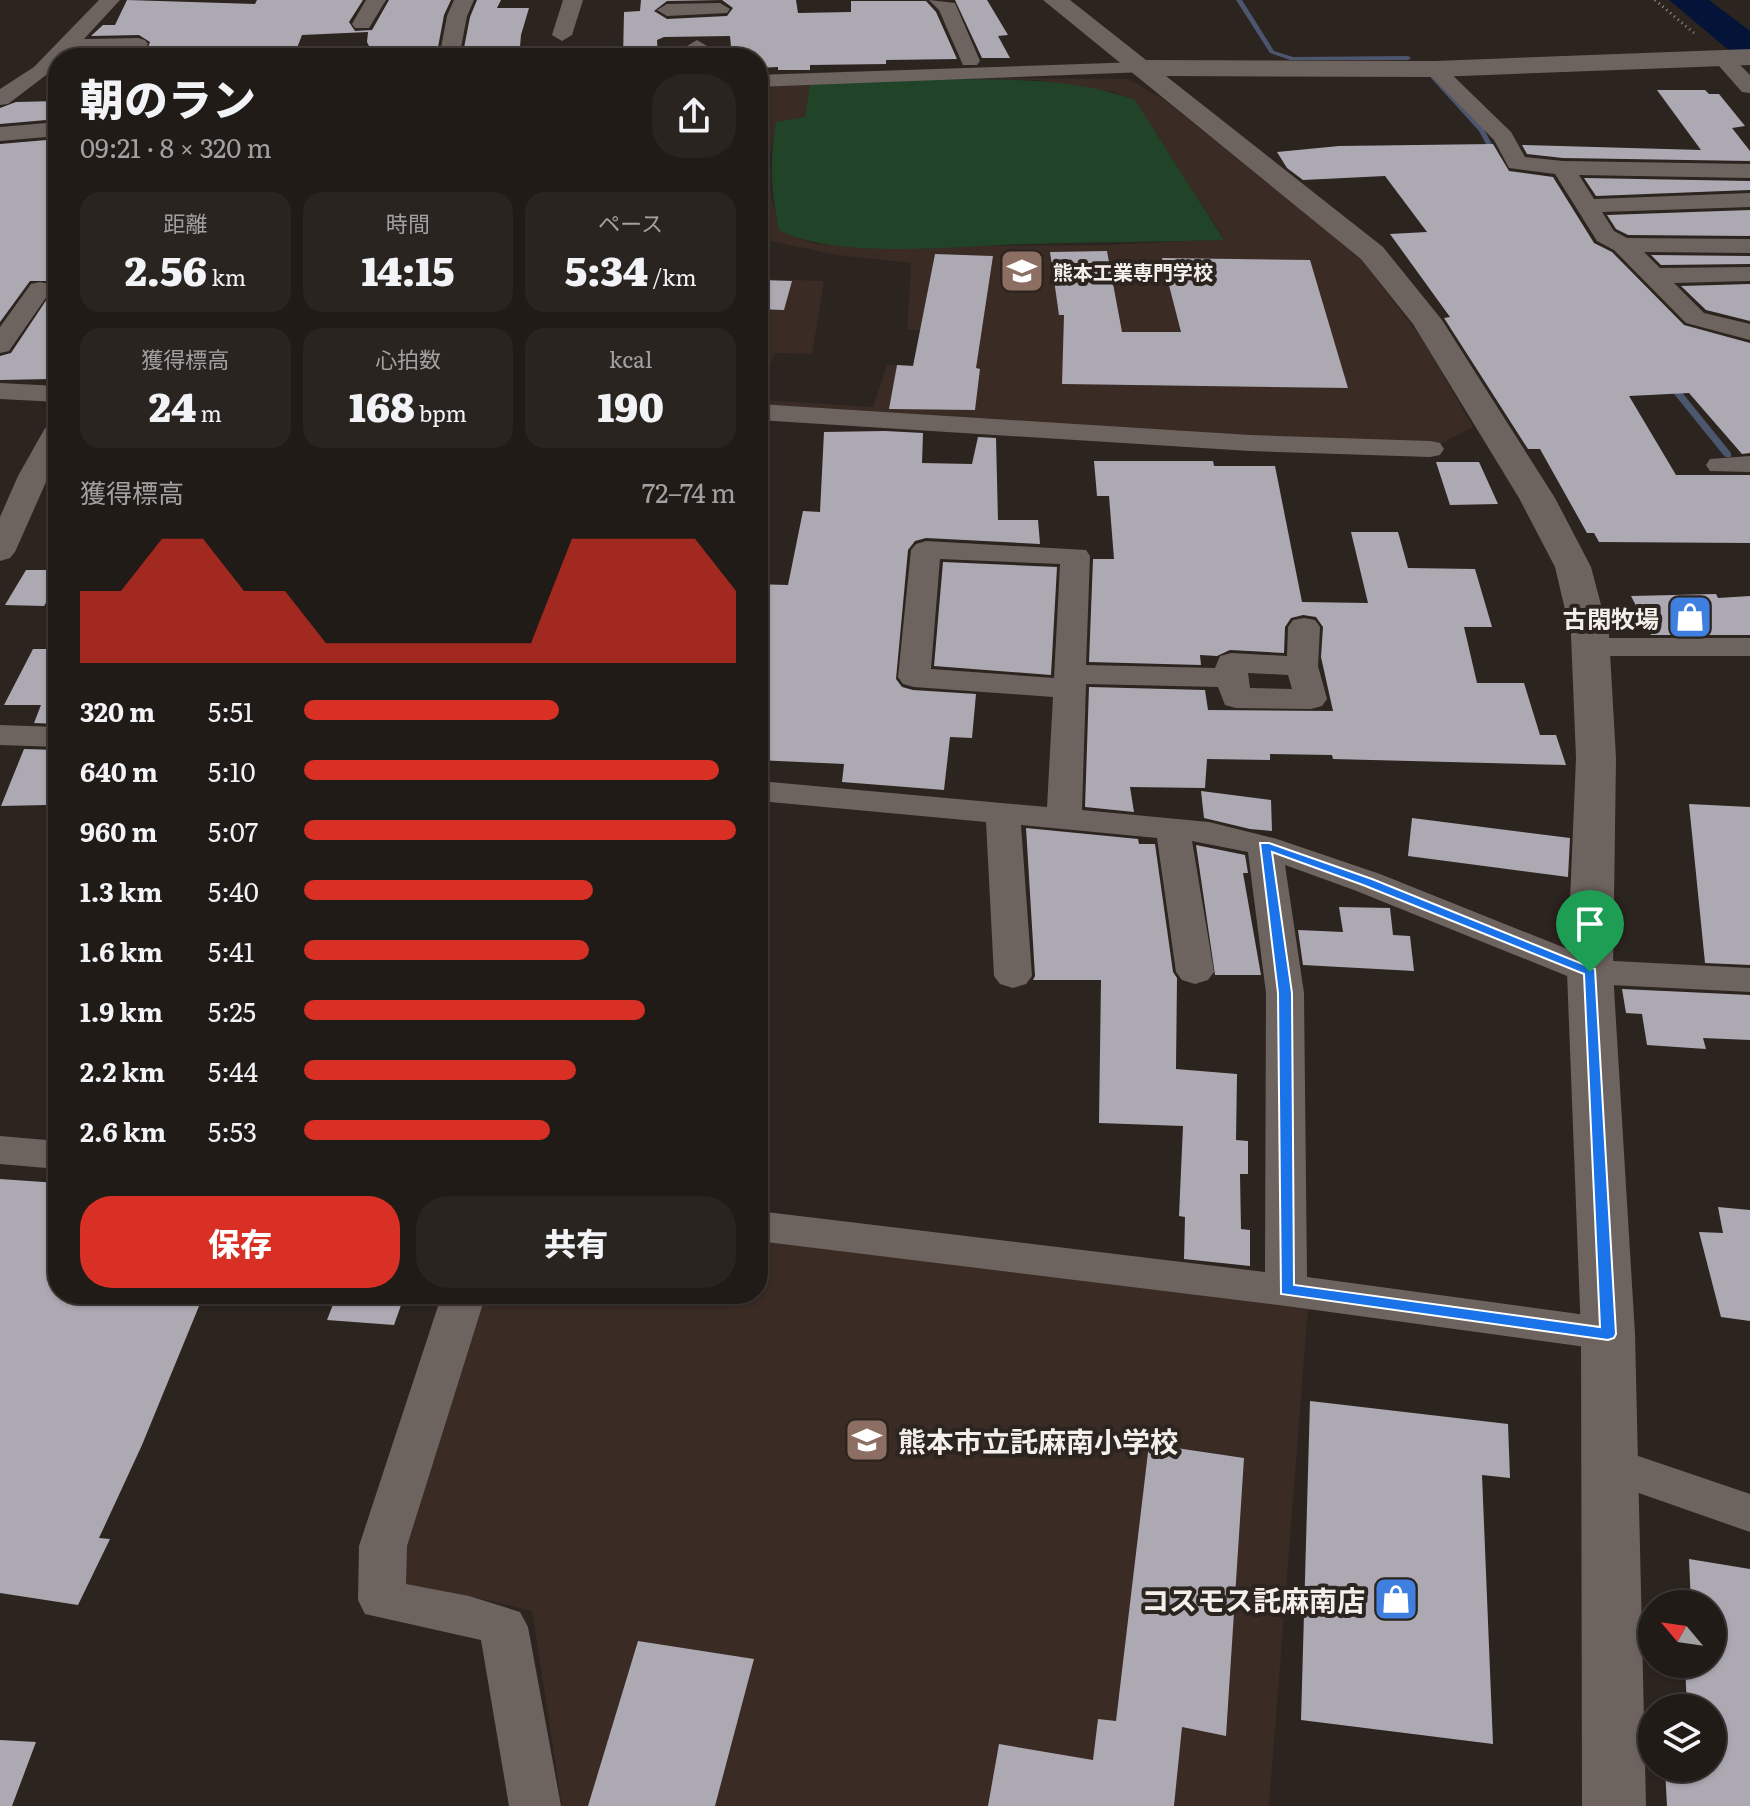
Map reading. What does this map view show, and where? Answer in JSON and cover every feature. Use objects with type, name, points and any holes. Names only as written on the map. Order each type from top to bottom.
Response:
[{"type":"street","points":[[63,48],[110,0]]},
{"type":"street","points":[[362,24],[376,0]]},
{"type":"street","points":[[451,48],[457,16],[464,0]]},
{"type":"street","points":[[562,35],[573,0]]},
{"type":"street","points":[[939,0],[948,7],[970,61]]},
{"type":"street","points":[[1055,0],[1372,253],[1426,320],[1537,498],[1573,567],[1591,647],[1596,758],[1590,972],[1608,1334],[1614,1806]]},
{"type":"street","points":[[667,10],[720,9]]},
{"type":"street","points":[[66,45],[138,44]]},
{"type":"street","points":[[768,81],[1139,68],[1435,69],[1750,57]]},
{"type":"street","points":[[1722,58],[1750,87]]},
{"type":"street","points":[[0,99],[48,64]]},
{"type":"street","points":[[1435,69],[1503,137],[1517,163],[1563,168],[1750,171]]},
{"type":"street","points":[[0,134],[48,130]]},
{"type":"street","points":[[1563,168],[1605,236],[1623,245],[1695,318],[1750,332]]},
{"type":"street","points":[[1587,206],[1750,200]]},
{"type":"street","points":[[1623,245],[1750,246]]},
{"type":"street","points":[[1652,276],[1750,274]]},
{"type":"street","points":[[0,345],[40,289]]},
{"type":"street","points":[[0,391],[48,393]]},
{"type":"street","points":[[768,413],[1250,443],[1430,449]]},
{"type":"street","points":[[0,552],[32,476],[48,448]]},
{"type":"street","points":[[1720,465],[1750,464]]},
{"type":"street","points":[[1064,820],[1070,682],[1075,556],[926,550],[914,677],[1070,682],[1232,678],[1231,663],[1302,666],[1304,627]]},
{"type":"street","points":[[1591,647],[1750,647]]},
{"type":"street","points":[[0,735],[48,737]]},
{"type":"street","points":[[768,792],[1209,832],[1265,846],[1367,882],[1590,972],[1750,980]]},
{"type":"street","points":[[1003,814],[1013,976]]},
{"type":"street","points":[[1173,829],[1195,972]]},
{"type":"street","points":[[1265,846],[1285,993],[1286,1290]]},
{"type":"street","points":[[0,1150],[48,1154]]},
{"type":"street","points":[[768,1227],[1286,1290],[1608,1334]]},
{"type":"street","points":[[461,1304],[383,1546],[382,1600],[469,1616],[503,1627],[535,1806]]},
{"type":"street","points":[[1609,1464],[1750,1513]]},
{"type":"path","points":[[1655,0],[1722,58]]},
{"type":"shaded area","name":"熊本工業専門学校","points":[[934,79],[810,84],[805,117],[776,122],[770,157],[771,192],[779,230],[815,244],[863,247],[1107,245],[1224,239],[1135,101],[1114,92],[1036,80],[935,79],[1128,79],[1163,99],[1358,255],[1421,337],[1473,427],[1430,449],[1250,443],[768,406],[768,400],[873,407],[887,365],[935,364],[934,332],[907,329],[911,263],[837,255],[768,240],[768,84]],"holes":[[[1107,251],[1119,315],[1059,315],[1050,252]],[[935,254],[993,256],[982,328],[921,325]],[[1162,259],[1309,260],[1348,388],[1063,384],[1064,355],[1289,359],[1276,291],[1169,286]],[[1223,299],[1270,299],[1276,327],[1229,327]],[[1097,332],[1251,334],[1254,352],[1099,351]],[[897,366],[980,369],[975,409],[890,406]]]},
{"type":"shaded area","name":"熊本工業専門学校","points":[[768,279],[824,281],[812,354],[775,353],[768,371]]},
{"type":"shaded area","name":"熊本市立託麻南小学校","points":[[768,1236],[1308,1308],[1269,1806],[1174,1806],[1181,1731],[1099,1719],[1093,1760],[988,1806],[715,1806],[754,1660],[639,1641],[589,1806],[562,1806],[532,1611],[470,1596],[416,1598],[396,1573],[479,1304],[768,1304]]},
{"type":"green space","points":[[935,79],[1061,83],[1111,92],[1135,100],[1224,240],[900,249],[832,245],[779,230],[772,176],[776,122],[805,117],[810,83]]},
{"type":"building","points":[[127,0],[255,4],[257,0],[363,0],[349,22],[355,31],[372,30],[389,0],[451,0],[444,15],[438,48],[370,48],[368,32],[302,35],[297,48],[148,48],[150,42],[139,35],[91,36],[103,25],[115,25]]},
{"type":"building","points":[[477,0],[501,0],[497,8],[529,8],[520,48],[464,48]]},
{"type":"building","points":[[641,0],[722,0],[796,0],[798,13],[851,12],[851,1],[926,1],[936,12],[957,59],[886,60],[886,64],[810,65],[810,70],[778,70],[778,67],[768,68],[768,48],[731,48],[730,36],[664,37],[657,40],[657,48],[623,48],[624,12],[640,11]],"holes":[[[722,0],[733,8],[727,16],[667,19],[654,11],[667,1]]]},
{"type":"building","points":[[955,0],[987,0],[1008,35],[998,36],[1010,58],[982,58]]},
{"type":"building","points":[[1657,90],[1705,90],[1709,94],[1719,94],[1745,126],[1732,128],[1750,151],[1750,161],[1563,158],[1527,154],[1522,145],[1701,150]]},
{"type":"building","points":[[48,101],[48,120],[0,124],[0,108],[16,102]]},
{"type":"building","points":[[48,140],[48,281],[30,281],[0,322],[0,144]]},
{"type":"building","points":[[1493,144],[1509,171],[1553,177],[1594,243],[1612,252],[1684,325],[1750,343],[1750,453],[1742,454],[1689,393],[1629,396],[1676,475],[1750,475],[1750,543],[1599,542],[1594,533],[1587,533],[1540,449],[1528,449],[1444,318],[1450,317],[1390,234],[1427,232],[1385,176],[1303,180],[1287,168],[1277,152],[1339,146]]},
{"type":"building","points":[[1584,178],[1750,181],[1750,190],[1596,196]]},
{"type":"building","points":[[1750,210],[1750,236],[1628,235],[1616,229],[1607,215]]},
{"type":"building","points":[[1107,251],[1122,332],[1181,332],[1162,258],[1310,260],[1348,388],[1062,384],[1064,315],[1059,315],[1050,252]]},
{"type":"building","points":[[935,254],[993,256],[976,368],[980,369],[975,410],[889,409],[897,365],[913,366]]},
{"type":"building","points":[[1651,255],[1750,256],[1750,264],[1661,265]]},
{"type":"building","points":[[768,280],[792,281],[784,310],[768,309]]},
{"type":"building","points":[[1750,284],[1750,321],[1706,310],[1681,286]]},
{"type":"building","points":[[48,298],[48,379],[0,380],[0,356],[11,353]]},
{"type":"building","points":[[824,432],[923,433],[922,463],[972,464],[978,437],[996,438],[998,520],[1038,520],[1040,544],[926,538],[915,541],[908,550],[896,679],[902,687],[913,690],[976,694],[972,738],[950,737],[944,790],[842,782],[844,764],[768,760],[768,584],[788,585],[803,511],[820,512]]},
{"type":"building","points":[[1094,461],[1213,461],[1214,466],[1275,466],[1302,602],[1368,603],[1351,532],[1398,532],[1408,568],[1475,569],[1492,627],[1464,627],[1477,683],[1524,683],[1540,735],[1556,735],[1566,765],[1333,759],[1332,755],[1270,754],[1270,760],[1207,759],[1205,788],[1130,787],[1134,812],[1085,807],[1089,687],[1205,690],[1208,710],[1333,711],[1321,657],[1323,627],[1316,617],[1303,615],[1291,618],[1285,627],[1284,653],[1230,650],[1217,656],[1200,655],[1201,665],[1089,662],[1093,559],[1114,559],[1109,496],[1097,496]]},
{"type":"building","points":[[1436,462],[1479,462],[1498,504],[1450,505]]},
{"type":"building","points":[[943,562],[1057,567],[1051,675],[934,666]]},
{"type":"building","points":[[26,570],[48,570],[48,599],[44,606],[5,605]]},
{"type":"building","name":"古閑牧場","points":[[1716,594],[1718,598],[1750,596],[1750,635],[1651,635],[1631,596]]},
{"type":"building","points":[[33,649],[48,649],[48,724],[34,723],[41,705],[4,705]]},
{"type":"building","points":[[24,749],[48,750],[46,805],[1,806]]},
{"type":"building","points":[[1201,791],[1271,800],[1272,831],[1204,818]]},
{"type":"building","points":[[1689,804],[1750,807],[1750,965],[1705,963]]},
{"type":"building","points":[[1412,818],[1570,838],[1568,877],[1408,856]]},
{"type":"building","points":[[1026,828],[1138,839],[1139,844],[1155,844],[1173,972],[1177,978],[1176,1069],[1237,1074],[1236,1140],[1248,1141],[1248,1174],[1240,1174],[1241,1229],[1250,1230],[1250,1266],[1184,1259],[1185,1217],[1179,1216],[1183,1126],[1099,1123],[1101,980],[1033,980]]},
{"type":"building","points":[[1196,845],[1245,855],[1248,873],[1243,873],[1261,975],[1215,975]]},
{"type":"building","points":[[1339,907],[1390,908],[1393,935],[1410,936],[1414,971],[1303,965],[1298,930],[1343,932]]},
{"type":"building","points":[[1622,989],[1750,995],[1750,1040],[1703,1038],[1706,1049],[1647,1045],[1642,1014],[1626,1013]]},
{"type":"building","points":[[0,1179],[48,1182],[48,1304],[200,1304],[142,1445],[99,1538],[110,1539],[78,1605],[0,1593]]},
{"type":"building","points":[[1718,1207],[1750,1210],[1750,1321],[1721,1317],[1699,1232],[1723,1233]]},
{"type":"building","points":[[333,1304],[401,1304],[394,1325],[327,1320]]},
{"type":"building","name":"コスモス託麻南店","points":[[1310,1401],[1508,1424],[1510,1478],[1482,1475],[1493,1744],[1301,1720]]},
{"type":"building","points":[[1149,1444],[1244,1458],[1226,1736],[1182,1727],[1174,1806],[988,1806],[999,1744],[1093,1760],[1098,1719],[1116,1721]]},
{"type":"building","points":[[1689,1559],[1750,1569],[1750,1806],[1667,1806],[1666,1782],[1726,1782],[1726,1694],[1686,1694],[1686,1678],[1726,1678],[1726,1590],[1690,1590]]},
{"type":"building","points":[[638,1641],[754,1659],[715,1806],[588,1806]]},
{"type":"building","points":[[0,1740],[36,1742],[12,1806],[0,1806]]},
{"type":"waterway","points":[[1239,0],[1272,52],[1292,59],[1408,58]]},
{"type":"waterway","points":[[1687,0],[1750,49]]},
{"type":"waterway","points":[[1433,77],[1482,130],[1496,158]]},
{"type":"waterway","points":[[1669,382],[1728,455]]},
{"type":"place","name":"熊本工業専門学校","points":[[1022,271]]},
{"type":"place","name":"古閑牧場","points":[[1690,617]]},
{"type":"place","name":"熊本市立託麻南小学校","points":[[867,1440]]},
{"type":"place","name":"コスモス託麻南店","points":[[1396,1599]]},
{"type":"route","points":[[1265,846],[1367,882],[1590,972],[1608,1334],[1286,1290],[1285,993],[1265,846]]}]
